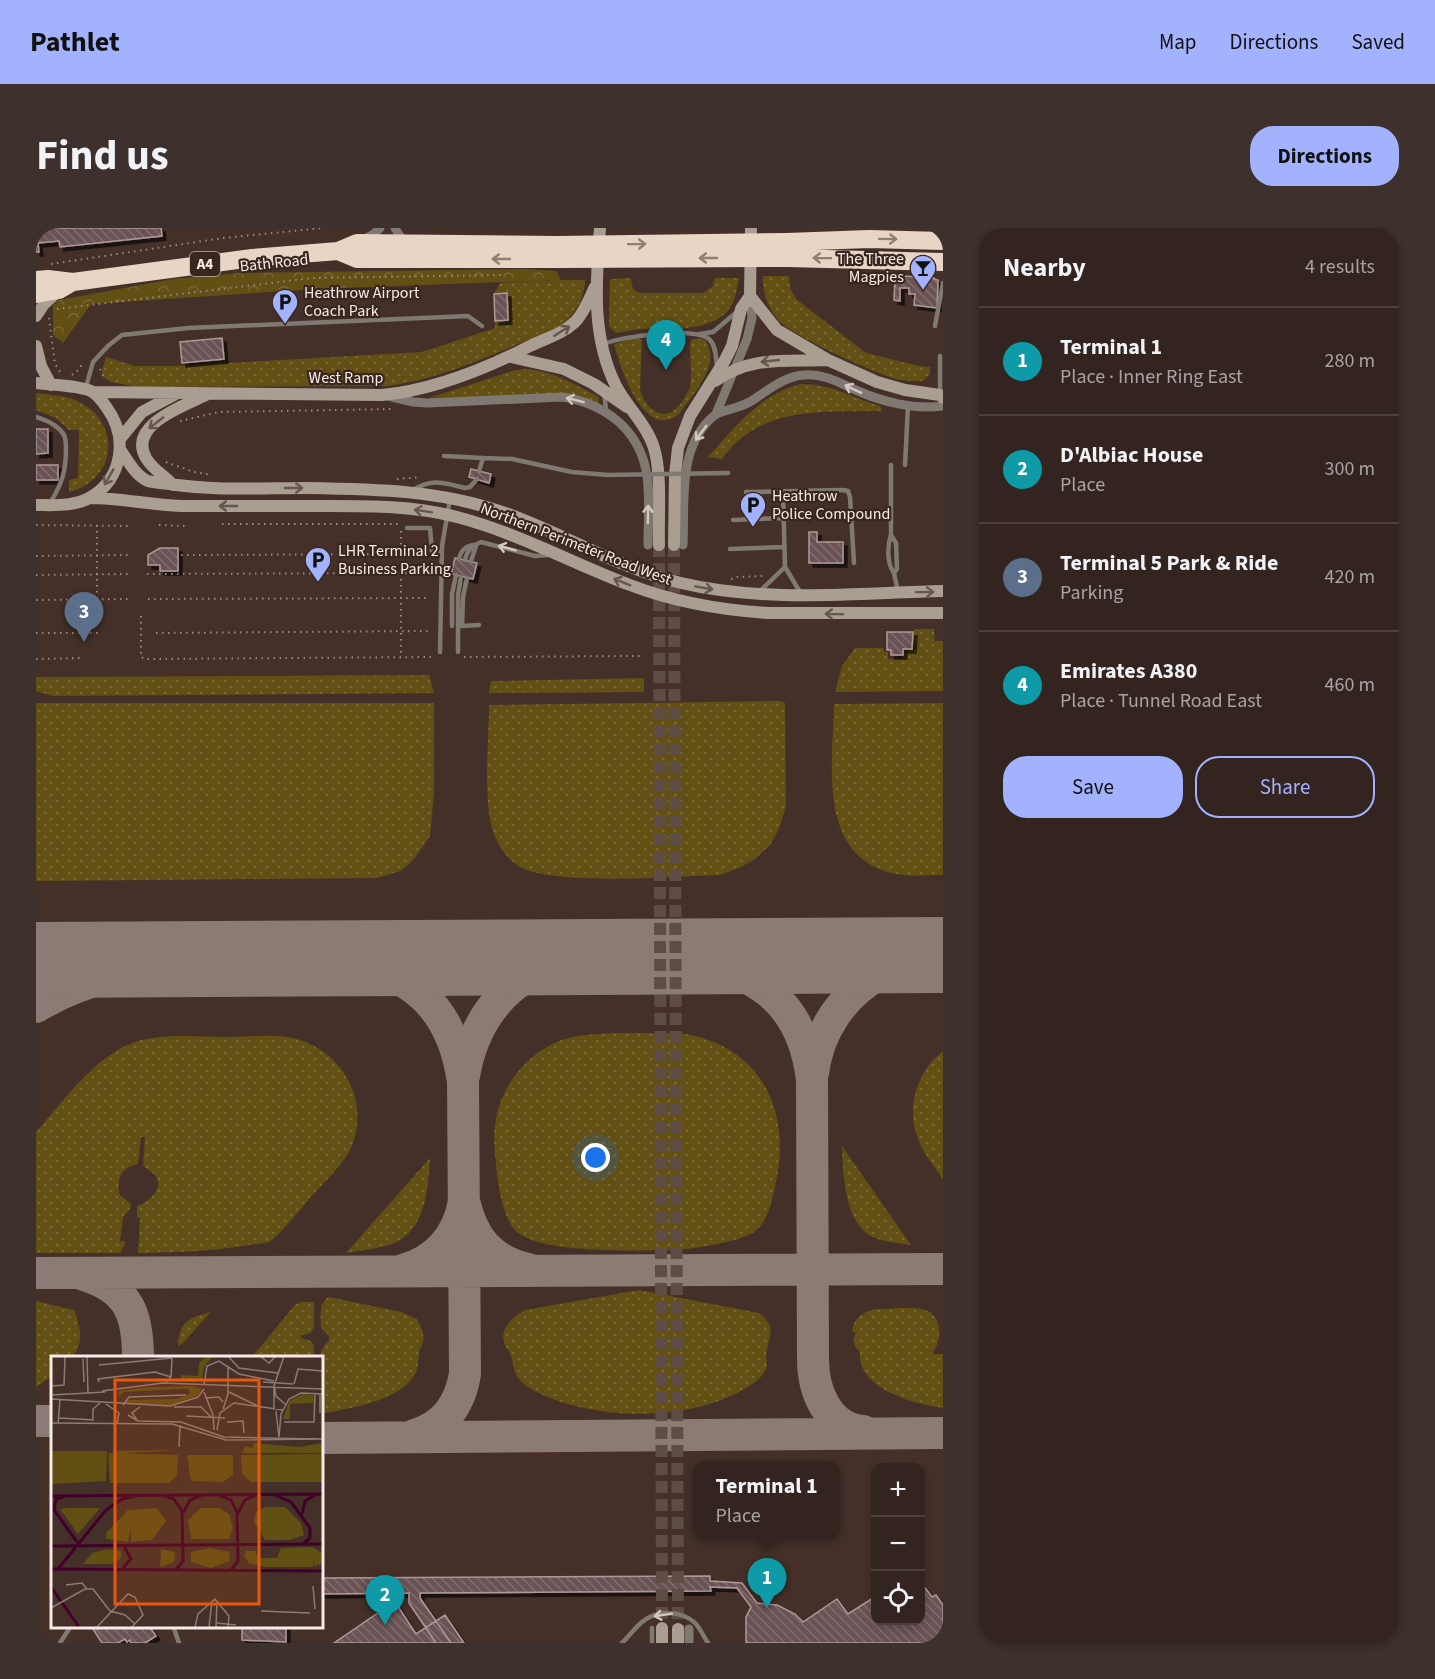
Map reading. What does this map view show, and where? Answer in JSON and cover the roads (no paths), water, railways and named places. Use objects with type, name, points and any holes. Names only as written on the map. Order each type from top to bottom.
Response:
[{"type":"highway","name":"Bath Road","points":[[36,294],[66,286],[252,258],[338,251],[357,243],[399,236],[558,252]]},
{"type":"highway","name":"Bath Road","points":[[788,250],[869,239],[943,241]]},
{"type":"highway","name":"Bath Road","points":[[338,251],[357,259],[558,252],[788,250],[943,262]]},
{"type":"highway","name":"Bath Road","points":[[41,272],[48,279],[66,286]]},
{"type":"street","points":[[357,243],[380,228]]},
{"type":"street","points":[[600,228],[595,286],[602,345],[615,384],[629,409],[646,430],[656,458],[653,544]]},
{"type":"street","points":[[678,544],[688,454],[697,438],[716,414],[745,345],[752,318],[751,228]]},
{"type":"street","points":[[36,316],[44,304],[66,286]]},
{"type":"street","name":"West Ramp","points":[[36,383],[89,391],[207,395],[382,395],[421,390],[511,357],[531,345],[558,335],[582,314],[595,286]]},
{"type":"street","points":[[678,544],[675,475],[678,448],[690,416],[715,378],[732,346],[741,309],[750,296]]},
{"type":"street","points":[[750,296],[777,330],[828,360],[884,384],[942,398]]},
{"type":"street","points":[[36,346],[41,366],[51,385]]},
{"type":"street","points":[[511,357],[564,369],[604,391],[629,409]]},
{"type":"street","points":[[715,378],[735,369],[766,361],[828,360]]},
{"type":"street","points":[[716,414],[738,408],[776,383],[791,377],[807,375],[822,376],[860,392],[908,406],[942,398]]},
{"type":"street","name":"Northern Perimeter Road West","points":[[89,391],[109,411],[121,445],[142,477],[149,481],[198,488],[380,489],[450,498],[514,516],[612,560],[667,580],[727,592],[756,595],[804,595],[943,591]]},
{"type":"street","points":[[90,498],[110,478],[121,445],[142,412],[175,394]]},
{"type":"street","points":[[173,485],[148,461],[143,449],[143,437],[149,428],[162,417],[207,395]]},
{"type":"street","points":[[382,395],[427,403],[562,397],[580,400],[598,407],[628,432],[636,442],[646,464],[653,544]]},
{"type":"street","name":"Northern Perimeter Road West","points":[[42,505],[73,504],[90,498],[115,498],[178,506],[377,506],[447,514],[504,531],[632,586],[688,603],[768,613],[943,613]]},
{"type":"street","points":[[657,1628],[662,1643]]},
{"type":"street","points":[[678,1643],[683,1629]]},
{"type":"street","points":[[683,1629],[689,1643]]},
{"type":"lane","points":[[935,326],[943,283]]},
{"type":"lane","points":[[602,345],[624,337],[698,335],[713,332],[734,312],[741,309]]},
{"type":"lane","points":[[89,391],[88,374],[93,362],[122,335],[188,328],[468,316],[482,326]]},
{"type":"lane","points":[[698,335],[708,338],[713,343],[715,378]]},
{"type":"lane","points":[[940,356],[942,398]]},
{"type":"lane","points":[[604,391],[607,413]]},
{"type":"lane","points":[[905,465],[908,406]]},
{"type":"lane","points":[[36,417],[57,428],[64,436],[66,443],[64,476],[61,486],[42,505]]},
{"type":"lane","points":[[444,456],[512,459],[572,472],[609,476],[728,472]]},
{"type":"lane","points":[[479,471],[483,458]]},
{"type":"lane","points":[[891,465],[891,535],[896,543],[897,569],[894,573],[898,592]]},
{"type":"lane","points":[[411,492],[423,484],[432,482],[465,488],[470,487],[477,479]]},
{"type":"lane","points":[[783,491],[785,567],[793,582],[804,595]]},
{"type":"lane","points":[[746,492],[848,491],[854,563]]},
{"type":"lane","points":[[440,654],[440,577],[450,498]]},
{"type":"lane","points":[[733,520],[783,518]]},
{"type":"lane","points":[[407,528],[430,528],[430,553],[442,551]]},
{"type":"lane","points":[[475,544],[465,560],[460,552],[466,547],[475,544],[488,543],[535,556],[558,554]]},
{"type":"lane","points":[[730,549],[784,547]]},
{"type":"lane","points":[[756,595],[785,567]]},
{"type":"lane","points":[[457,626],[463,597],[462,577],[452,594],[458,652]]},
{"type":"lane","points":[[440,626],[479,625]]},
{"type":"lane","points":[[622,1643],[648,1618],[670,1613],[684,1616],[696,1624],[707,1643]]},
{"type":"lane","points":[[60,1643],[70,1628]]},
{"type":"lane","points":[[174,1628],[179,1643]]},
{"type":"lane","points":[[652,1643],[657,1628]]},
{"type":"tunnel","points":[[659,545],[662,1628]]},
{"type":"tunnel","points":[[674,545],[678,1629]]},
{"type":"place","name":"The Three Magpies","points":[[923,291]]},
{"type":"place","name":"Heathrow Airport Coach Park","points":[[285,325]]},
{"type":"place","name":"Emirates A380","points":[[666,370]]},
{"type":"place","name":"Heathrow Police Compound","points":[[753,528]]},
{"type":"place","name":"LHR Terminal 2 Business Parking","points":[[318,583]]},
{"type":"place","name":"Terminal 5 Park & Ride","points":[[84,642]]},
{"type":"place","name":"Terminal 1","points":[[767,1608]]},
{"type":"place","name":"D'Albiac House","points":[[385,1625]]}]
